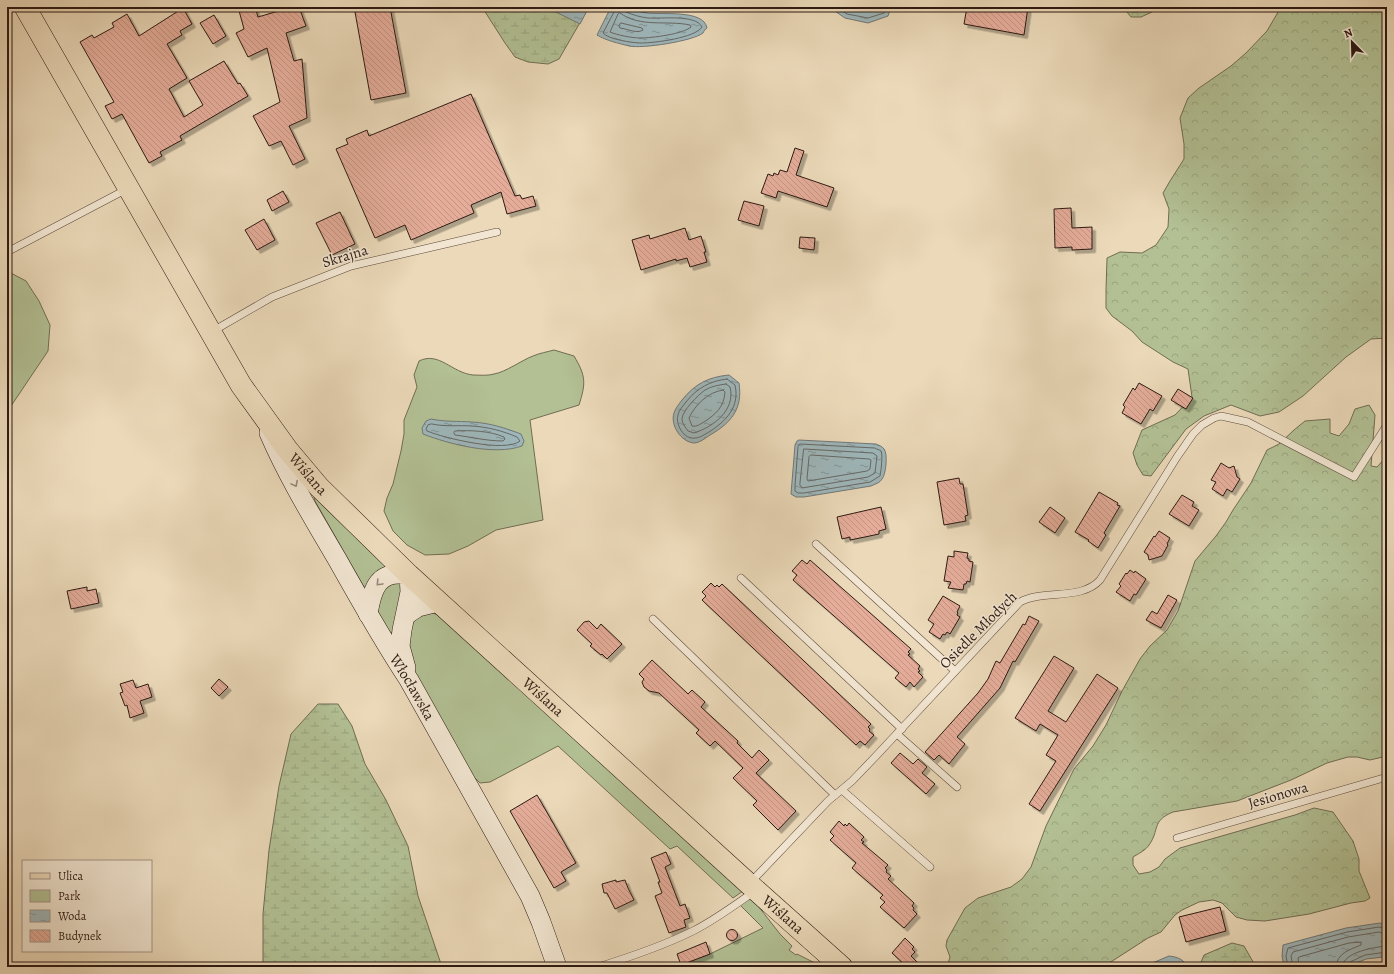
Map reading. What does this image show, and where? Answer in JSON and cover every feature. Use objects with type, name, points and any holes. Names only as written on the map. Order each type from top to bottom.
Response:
[{"type":"main road","name":"Wiślana","points":[[25,7],[241,385],[286,449],[319,487],[409,575],[842,967]]},
{"type":"main road","name":"Włocławska","points":[[259,412],[280,458],[311,515],[388,650],[409,680],[530,896],[557,967]]},
{"type":"main road","points":[[368,614],[372,593],[378,582],[388,576],[396,574],[409,575],[410,592],[400,646],[409,680]]},
{"type":"main road","points":[[406,615],[418,607],[438,602]]},
{"type":"lane","points":[[7,252],[129,188]]},
{"type":"lane","name":"Skrajna","points":[[211,332],[272,297],[351,266],[497,232]]},
{"type":"lane","name":"Osiedle Młodych","points":[[598,967],[666,944],[694,931],[723,913],[753,887],[835,795],[842,790],[899,732],[1020,602],[1037,596],[1080,592],[1094,586],[1100,580],[1193,434],[1202,425],[1221,416],[1248,422],[1354,477],[1387,425]]},
{"type":"lane","points":[[816,544],[956,671]]},
{"type":"lane","points":[[741,578],[957,787]]},
{"type":"lane","points":[[653,620],[835,795]]},
{"type":"lane","name":"Jesionowa","points":[[1177,838],[1387,777]]},
{"type":"lane","points":[[842,790],[930,867]]},
{"type":"green space","points":[[482,7],[589,7],[559,59],[548,64],[528,62],[515,57]]},
{"type":"green space","points":[[1123,7],[1152,7],[1152,12],[1141,17],[1131,17]]},
{"type":"green space","points":[[1281,7],[1387,7],[1387,338],[1371,339],[1346,357],[1303,396],[1279,412],[1260,416],[1231,405],[1204,416],[1186,429],[1151,476],[1143,475],[1137,465],[1133,453],[1142,430],[1175,415],[1192,397],[1188,369],[1173,362],[1142,342],[1132,331],[1112,316],[1106,308],[1107,258],[1120,252],[1142,253],[1156,245],[1168,227],[1169,209],[1163,193],[1184,159],[1184,144],[1180,118],[1188,98],[1246,53],[1267,31]]},
{"type":"green space","points":[[7,271],[26,281],[39,301],[50,325],[48,351],[7,412]]},
{"type":"green space","points":[[554,350],[574,356],[583,374],[584,385],[579,405],[530,420],[543,520],[496,530],[468,546],[449,554],[425,555],[407,545],[393,531],[384,511],[387,498],[393,484],[401,451],[404,434],[404,420],[417,387],[414,375],[419,361],[433,359],[465,373],[473,375],[489,375],[504,371],[536,355]]},
{"type":"green space","points":[[1369,405],[1375,415],[1371,466],[1377,467],[1387,456],[1387,488],[1382,500],[1387,506],[1387,756],[1370,760],[1357,757],[1348,757],[1327,763],[1291,780],[1237,801],[1173,812],[1166,815],[1159,822],[1148,847],[1133,857],[1133,865],[1139,874],[1150,872],[1159,867],[1165,859],[1180,848],[1295,815],[1314,808],[1333,812],[1353,841],[1359,859],[1359,871],[1370,898],[1365,901],[1351,903],[1309,914],[1265,921],[1247,920],[1236,917],[1222,903],[1213,900],[1199,902],[1175,915],[1161,932],[1148,938],[1103,967],[947,967],[950,957],[946,946],[947,940],[965,908],[978,898],[1011,887],[1022,879],[1031,867],[1046,826],[1074,769],[1093,746],[1106,725],[1122,691],[1140,659],[1150,646],[1167,630],[1178,611],[1195,561],[1226,522],[1251,483],[1267,450],[1279,444],[1305,421],[1330,419],[1330,433],[1339,436],[1349,424],[1355,409]]},
{"type":"green space","points":[[314,497],[385,566],[385,568],[366,587],[364,587]]},
{"type":"green space","points":[[400,582],[402,589],[394,631],[391,633],[378,612],[381,587]]},
{"type":"green space","points":[[433,613],[438,615],[743,891],[733,898],[677,846],[670,849],[558,746],[490,782],[480,783],[472,775],[417,679],[407,654],[412,624],[417,618]]},
{"type":"green space","points":[[318,704],[338,704],[352,726],[365,764],[386,800],[408,846],[418,896],[442,967],[261,967],[263,963],[263,914],[269,850],[279,786],[291,734]]},
{"type":"green space","points":[[751,897],[780,934],[792,946],[789,950],[796,955],[797,954],[823,967],[691,967],[689,962],[710,954],[763,928],[740,905]]},
{"type":"green space","points":[[1232,943],[1244,946],[1256,967],[1199,967],[1204,955]]},
{"type":"water","points":[[546,7],[589,7],[580,24]]},
{"type":"water","points":[[611,7],[624,7],[647,13],[690,15],[704,22],[707,28],[703,33],[689,39],[667,44],[636,47],[629,46],[597,35]]},
{"type":"water","points":[[829,7],[891,7],[888,16],[868,23],[845,18]]},
{"type":"water","points":[[729,375],[739,383],[739,400],[734,414],[724,425],[700,441],[694,443],[685,440],[675,428],[673,418],[677,406],[687,394],[702,382]]},
{"type":"water","points":[[431,419],[491,425],[521,434],[524,441],[522,446],[498,450],[472,448],[458,445],[423,434],[422,428],[426,421]]},
{"type":"water","points":[[799,440],[879,445],[884,449],[886,455],[883,477],[880,482],[871,486],[796,497],[791,494],[795,445]]},
{"type":"water","points":[[1380,923],[1385,925],[1387,928],[1387,954],[1384,957],[1366,959],[1347,967],[1284,967],[1282,956],[1283,945],[1346,928]]},
{"type":"water","points":[[1169,956],[1180,959],[1187,967],[1143,967]]},
{"type":"building","points":[[238,7],[255,7],[258,17],[282,10],[281,7],[299,7],[306,26],[286,33],[294,61],[302,59],[307,118],[289,126],[305,159],[293,165],[281,141],[269,146],[253,116],[280,102],[267,48],[248,57],[236,33],[244,29]]},
{"type":"building","points":[[379,7],[390,7],[406,93],[371,100],[355,12]]},
{"type":"building","points":[[967,7],[1028,7],[1024,35],[964,24]]},
{"type":"building","points":[[183,8],[192,24],[180,31],[182,35],[167,44],[187,78],[169,89],[184,117],[203,105],[189,81],[224,61],[238,84],[240,83],[248,96],[180,136],[182,140],[160,152],[162,156],[149,163],[122,114],[112,119],[105,106],[114,102],[80,42],[92,35],[94,38],[114,27],[112,23],[127,14],[139,36]]},
{"type":"building","points":[[214,15],[226,36],[213,44],[200,23]]},
{"type":"building","points":[[471,94],[515,196],[520,195],[522,199],[533,196],[536,206],[507,214],[501,192],[471,205],[474,213],[411,240],[405,225],[375,238],[336,149],[348,144],[346,139],[367,130],[369,136]]},
{"type":"building","points":[[795,148],[804,151],[796,175],[834,188],[827,207],[778,191],[776,198],[761,193],[768,174],[773,176],[774,173],[778,175],[780,170],[787,172]]},
{"type":"building","points":[[283,191],[289,202],[272,211],[267,200]]},
{"type":"building","points":[[744,201],[764,206],[759,226],[738,220]]},
{"type":"building","points":[[1071,208],[1072,228],[1092,227],[1092,249],[1072,250],[1072,247],[1055,248],[1054,209]]},
{"type":"building","points":[[340,212],[355,244],[332,255],[316,223]]},
{"type":"building","points":[[264,219],[275,240],[257,250],[245,230]]},
{"type":"building","points":[[685,228],[689,240],[701,236],[706,252],[704,252],[707,262],[690,267],[687,258],[676,261],[676,259],[641,270],[632,240],[649,235],[650,239]]},
{"type":"building","points":[[800,237],[815,238],[814,250],[799,248]]},
{"type":"building","points":[[1139,383],[1162,396],[1153,411],[1150,409],[1141,424],[1122,413],[1125,407],[1123,405],[1133,388],[1135,390]]},
{"type":"building","points":[[1178,389],[1193,398],[1186,409],[1171,400]]},
{"type":"building","points":[[1221,463],[1229,468],[1234,466],[1237,477],[1240,479],[1232,492],[1227,489],[1223,496],[1212,489],[1216,482],[1211,480]]},
{"type":"building","points":[[959,478],[960,484],[963,484],[968,515],[965,516],[966,521],[944,525],[937,482]]},
{"type":"building","points":[[1099,492],[1118,503],[1117,505],[1120,506],[1104,533],[1106,535],[1098,548],[1088,541],[1089,540],[1075,532]]},
{"type":"building","points":[[1182,495],[1194,502],[1192,506],[1199,510],[1189,526],[1169,514]]},
{"type":"building","points":[[881,507],[886,529],[879,531],[879,534],[850,540],[850,537],[842,539],[837,517]]},
{"type":"building","points":[[1050,507],[1065,518],[1055,533],[1039,522]]},
{"type":"building","points":[[1159,531],[1170,538],[1167,544],[1168,545],[1162,556],[1149,560],[1148,555],[1144,552]]},
{"type":"building","points":[[954,551],[968,553],[967,558],[969,561],[973,562],[970,582],[967,581],[966,584],[964,584],[963,590],[948,588],[951,582],[944,581],[948,556],[954,557]]},
{"type":"building","points":[[802,560],[807,564],[810,560],[911,649],[908,652],[910,654],[908,655],[920,666],[918,669],[920,671],[918,672],[923,677],[914,687],[910,682],[906,687],[895,678],[899,673],[793,580],[797,575],[792,571]]},
{"type":"building","points":[[1130,570],[1134,573],[1135,571],[1146,579],[1136,595],[1134,594],[1130,601],[1116,592],[1121,586],[1119,584],[1126,573],[1127,574]]},
{"type":"building","points":[[711,583],[715,587],[717,585],[719,587],[722,584],[871,724],[868,727],[870,729],[869,731],[874,735],[865,745],[860,741],[856,745],[702,600],[706,596],[702,592]]},
{"type":"building","points":[[87,587],[87,591],[96,589],[99,603],[71,609],[67,591]]},
{"type":"building","points":[[1168,595],[1177,600],[1161,628],[1146,620],[1152,611],[1157,614]]},
{"type":"building","points":[[943,596],[960,606],[957,615],[960,617],[950,634],[947,632],[945,635],[943,634],[940,639],[929,632],[934,624],[928,620]]},
{"type":"building","points":[[1029,616],[1039,621],[1015,662],[1013,661],[1000,688],[957,737],[965,744],[949,764],[939,755],[934,760],[925,752],[978,693],[988,679],[996,661],[1000,663],[1023,624],[1025,625]]},
{"type":"building","points":[[589,621],[597,629],[601,624],[622,644],[607,659],[590,646],[592,644],[577,630],[584,622]]},
{"type":"building","points":[[1054,656],[1074,668],[1048,711],[1066,722],[1097,674],[1118,688],[1040,811],[1029,804],[1056,761],[1046,755],[1058,735],[1040,724],[1036,731],[1015,718]]},
{"type":"building","points":[[652,660],[688,694],[692,690],[705,702],[701,707],[738,741],[737,743],[752,758],[759,750],[769,760],[756,773],[796,811],[778,830],[753,805],[757,801],[733,778],[743,768],[715,741],[710,746],[696,733],[699,730],[659,693],[649,691],[644,687],[642,682],[644,679],[639,674]]},
{"type":"building","points":[[219,679],[228,687],[219,696],[211,688]]},
{"type":"building","points":[[133,680],[136,688],[148,684],[152,697],[140,701],[144,713],[130,718],[127,705],[125,706],[120,693],[123,692],[120,684]]},
{"type":"building","points":[[900,753],[913,764],[918,759],[927,767],[922,773],[935,784],[926,794],[891,763]]},
{"type":"building","points":[[537,795],[576,863],[561,872],[566,881],[554,888],[510,811]]},
{"type":"building","points":[[839,821],[844,826],[845,824],[847,826],[849,823],[864,837],[861,840],[864,842],[862,843],[888,865],[885,868],[887,870],[886,872],[891,876],[888,879],[914,903],[912,906],[914,908],[913,910],[917,914],[904,928],[880,907],[885,902],[880,898],[883,895],[852,868],[856,863],[830,840],[834,836],[830,832]]},
{"type":"building","points":[[666,852],[671,864],[665,867],[680,906],[685,904],[690,918],[684,920],[686,927],[669,933],[655,896],[662,893],[658,882],[660,882],[651,858]]},
{"type":"building","points":[[616,880],[616,882],[625,880],[634,900],[615,909],[607,893],[604,893],[602,884]]},
{"type":"building","points":[[1220,907],[1226,931],[1186,942],[1179,917]]},
{"type":"building","points":[[732,929],[736,931],[738,935],[736,939],[732,941],[728,939],[726,935],[728,931]]},
{"type":"building","points":[[905,938],[914,947],[912,949],[915,952],[911,956],[922,967],[907,967],[892,953]]},
{"type":"building","points":[[706,942],[710,954],[681,965],[677,954]]}]
